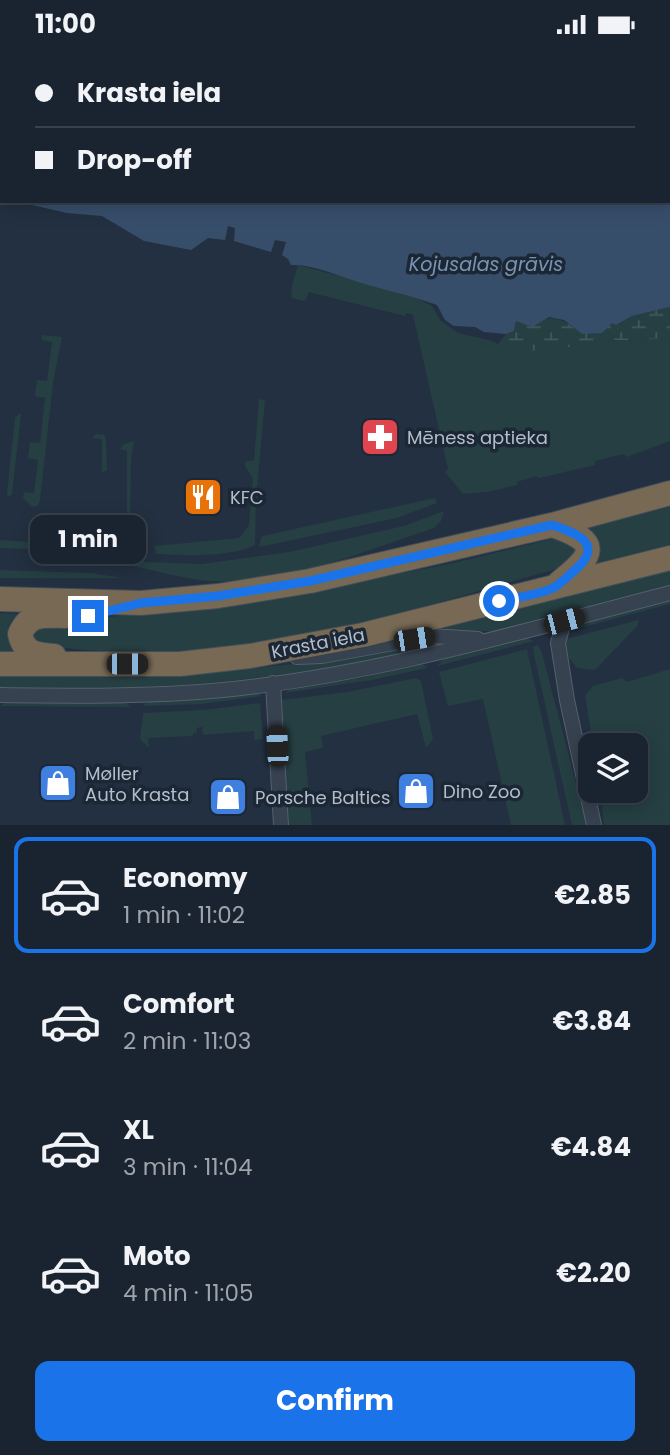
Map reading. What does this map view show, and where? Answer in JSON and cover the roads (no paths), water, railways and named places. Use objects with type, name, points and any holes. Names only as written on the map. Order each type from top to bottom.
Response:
[{"type":"highway","points":[[0,599],[141,603],[218,596],[310,581],[552,525],[670,493]]},
{"type":"highway","points":[[552,525],[577,533],[585,541],[589,552],[584,562],[553,588]]},
{"type":"highway","name":"Krasta iela","points":[[0,664],[180,664],[250,656],[363,635],[670,558]]},
{"type":"highway","points":[[127,664],[107,657],[35,655],[23,645],[20,634],[34,616],[88,616],[141,603]]},
{"type":"street","points":[[0,695],[137,696],[224,690],[273,683],[382,666],[670,593]]},
{"type":"street","points":[[564,621],[558,643],[566,700],[594,825]]},
{"type":"street","points":[[250,656],[322,656],[432,636],[490,639]]},
{"type":"street","points":[[273,683],[281,825]]},
{"type":"water","name":"Kojusalas grāvis","points":[[23,203],[670,203],[670,307],[632,316],[616,325],[612,323],[602,333],[582,334],[564,320],[549,317],[532,327],[516,321],[514,331],[506,334],[484,332],[475,327],[454,326],[445,320],[437,305],[426,301],[320,269],[291,265],[282,255],[286,242],[275,240],[271,252],[234,241],[235,228],[228,226],[225,240],[208,238],[191,250],[144,241],[102,216],[67,213]]},
{"type":"place","name":"Mēness aptieka","points":[[380,437]]},
{"type":"place","name":"KFC","points":[[203,497]]},
{"type":"place","name":"Møller Auto Krasta","points":[[58,783]]},
{"type":"place","name":"Dino Zoo","points":[[416,791]]},
{"type":"place","name":"Porsche Baltics","points":[[228,797]]}]
